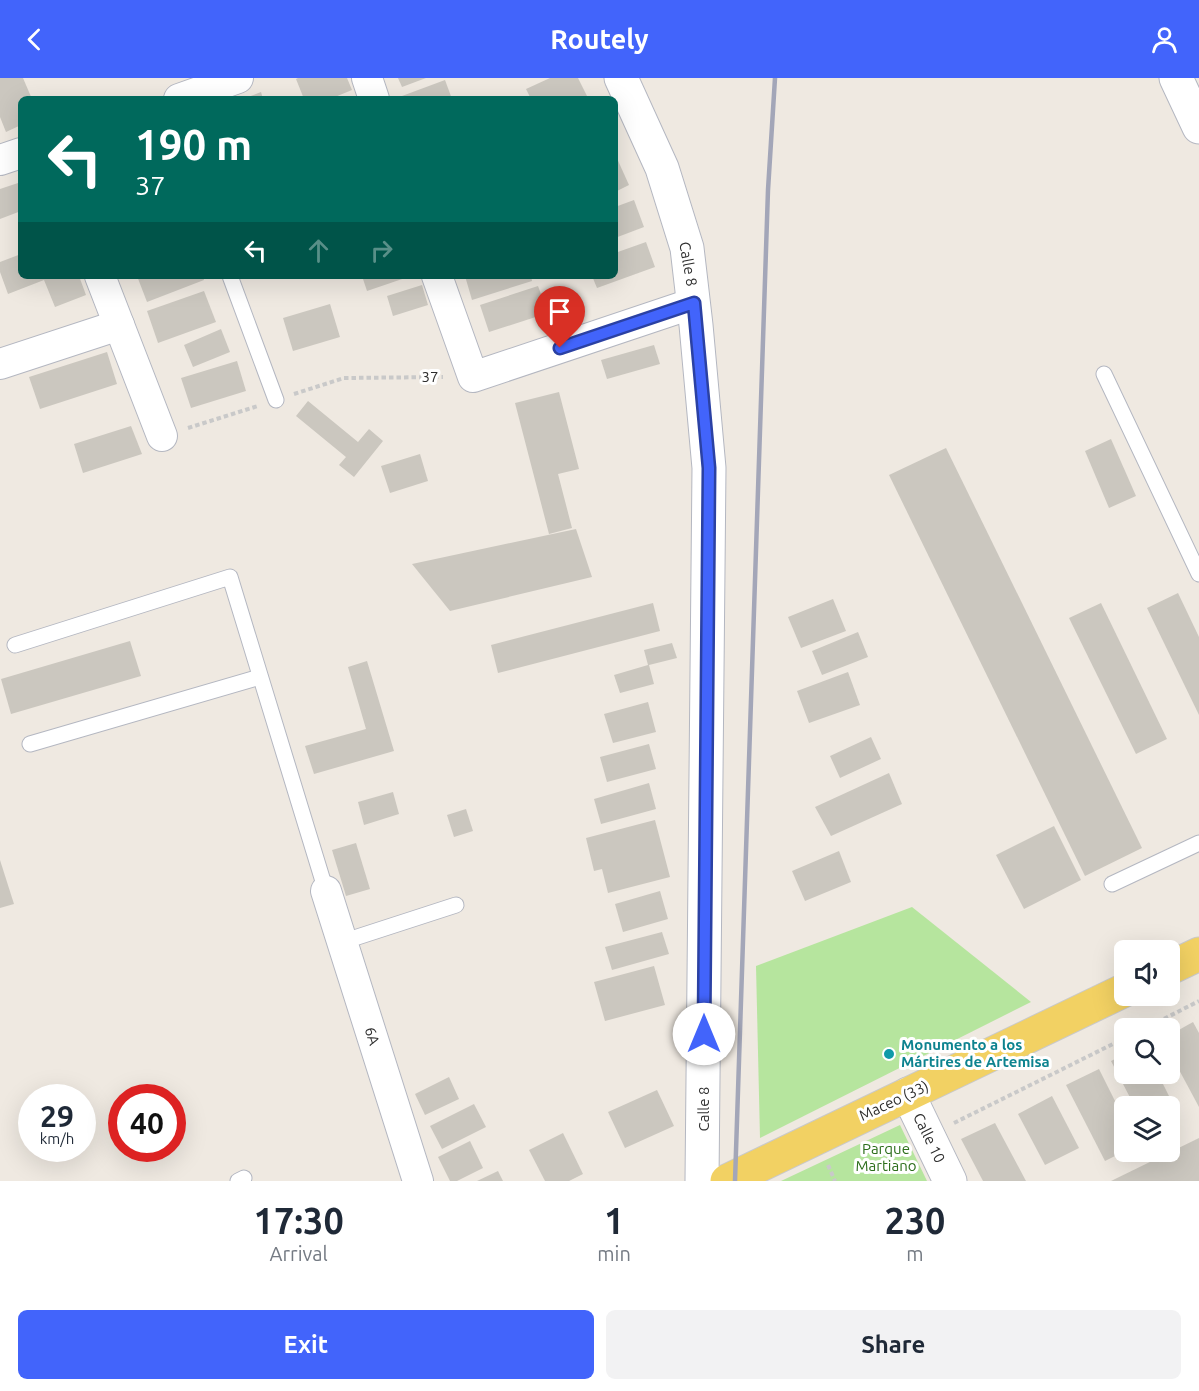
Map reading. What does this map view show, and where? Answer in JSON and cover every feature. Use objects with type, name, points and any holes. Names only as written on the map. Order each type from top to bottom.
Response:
[{"type":"main road","points":[[1180,963],[1199,954]]},
{"type":"main road","name":"Maceo (33)","points":[[727,1181],[1114,995]]},
{"type":"street","points":[[187,96],[238,78]]},
{"type":"street","points":[[367,78],[373,96]]},
{"type":"street","name":"Calle 8","points":[[621,78],[662,168],[687,248],[709,468],[702,1181]]},
{"type":"street","points":[[1176,78],[1199,127]]},
{"type":"street","points":[[0,160],[18,154]]},
{"type":"street","points":[[101,279],[162,436]]},
{"type":"street","points":[[438,279],[472,377],[694,303]]},
{"type":"street","points":[[0,364],[119,325]]},
{"type":"street","name":"6A","points":[[326,891],[418,1181]]},
{"type":"street","name":"Calle 10","points":[[908,1094],[950,1181]]},
{"type":"lane","points":[[231,279],[276,400]]},
{"type":"lane","points":[[1104,374],[1199,574]]},
{"type":"lane","points":[[15,645],[230,577],[326,891]]},
{"type":"lane","points":[[30,744],[260,677]]},
{"type":"lane","points":[[1112,884],[1199,843]]},
{"type":"lane","points":[[342,942],[456,905]]},
{"type":"path","name":"37","points":[[162,436],[344,378],[472,377]]},
{"type":"path","points":[[1166,1018],[1199,1001]]},
{"type":"path","points":[[928,1136],[1114,1043]]},
{"type":"green space","points":[[912,907],[1031,1002],[760,1138],[756,966]]},
{"type":"green space","name":"Parque Martiano","points":[[900,1125],[927,1181],[781,1181]]},
{"type":"building","points":[[0,78],[23,78],[31,96],[18,96],[18,126],[6,132],[0,117]]},
{"type":"building","points":[[347,78],[352,90],[337,96],[303,96],[296,79]]},
{"type":"building","points":[[398,78],[426,78],[402,87]]},
{"type":"building","points":[[550,78],[578,78],[587,96],[530,96],[526,89]]},
{"type":"building","points":[[445,80],[451,96],[402,96]]},
{"type":"building","points":[[261,92],[262,96],[251,96]]},
{"type":"building","points":[[618,161],[629,185],[618,190]]},
{"type":"building","points":[[18,183],[18,212],[0,219],[0,189]]},
{"type":"building","points":[[634,200],[644,227],[618,237],[618,206]]},
{"type":"building","points":[[646,242],[655,267],[597,288],[593,279],[618,279],[618,252]]},
{"type":"building","points":[[18,255],[18,279],[80,279],[86,295],[55,307],[44,280],[8,294],[0,272],[0,262]]},
{"type":"building","points":[[138,279],[204,279],[204,280],[147,302]]},
{"type":"building","points":[[363,279],[402,279],[367,291]]},
{"type":"building","points":[[466,279],[532,279],[532,281],[472,300]]},
{"type":"building","points":[[422,285],[428,305],[393,316],[387,296]]},
{"type":"building","points":[[538,286],[548,313],[489,332],[480,305]]},
{"type":"building","points":[[204,291],[216,322],[158,343],[147,311]]},
{"type":"building","points":[[330,304],[340,337],[293,351],[283,318]]},
{"type":"building","points":[[221,329],[230,352],[193,367],[184,345]]},
{"type":"building","points":[[654,345],[660,364],[607,379],[601,360]]},
{"type":"building","points":[[107,352],[117,384],[40,409],[29,377]]},
{"type":"building","points":[[237,361],[246,391],[191,408],[181,378]]},
{"type":"building","points":[[559,392],[579,469],[558,474],[572,528],[549,534],[515,403]]},
{"type":"building","points":[[308,401],[358,442],[369,429],[383,441],[354,477],[339,465],[346,457],[296,416]]},
{"type":"building","points":[[131,426],[142,454],[83,473],[74,444]]},
{"type":"building","points":[[1111,439],[1136,496],[1109,508],[1085,451]]},
{"type":"building","points":[[946,448],[1142,848],[1085,876],[889,475]]},
{"type":"building","points":[[420,454],[428,481],[390,493],[381,466]]},
{"type":"building","points":[[576,529],[592,577],[450,611],[412,564]]},
{"type":"building","points":[[1178,593],[1199,637],[1199,715],[1147,608]]},
{"type":"building","points":[[833,599],[846,631],[801,648],[788,617]]},
{"type":"building","points":[[653,603],[660,631],[498,673],[491,645]]},
{"type":"building","points":[[1101,603],[1167,739],[1136,754],[1069,618]]},
{"type":"building","points":[[858,632],[868,657],[822,675],[812,651]]},
{"type":"building","points":[[130,641],[141,676],[11,714],[1,679]]},
{"type":"building","points":[[672,643],[677,658],[649,665],[654,684],[620,693],[614,675],[648,665],[644,650]]},
{"type":"building","points":[[367,661],[394,751],[314,774],[305,746],[366,729],[348,667]]},
{"type":"building","points":[[848,672],[860,705],[809,723],[797,691]]},
{"type":"building","points":[[648,702],[656,732],[613,743],[604,714]]},
{"type":"building","points":[[871,737],[881,759],[840,778],[830,756]]},
{"type":"building","points":[[649,744],[656,769],[607,782],[600,757]]},
{"type":"building","points":[[889,773],[902,804],[831,836],[815,807]]},
{"type":"building","points":[[649,783],[656,809],[601,824],[594,799]]},
{"type":"building","points":[[393,792],[399,814],[364,825],[358,802]]},
{"type":"building","points":[[466,809],[473,831],[454,837],[447,815]]},
{"type":"building","points":[[655,820],[670,877],[608,893],[602,869],[594,871],[586,838]]},
{"type":"building","points":[[1054,826],[1081,880],[1024,909],[996,855]]},
{"type":"building","points":[[356,843],[370,889],[346,896],[332,850]]},
{"type":"building","points":[[839,851],[851,882],[805,901],[792,871]]},
{"type":"building","points":[[0,860],[14,904],[0,908]]},
{"type":"building","points":[[660,891],[668,919],[623,932],[615,904]]},
{"type":"building","points":[[662,932],[669,954],[612,970],[605,947]]},
{"type":"building","points":[[654,966],[665,1005],[605,1021],[594,982]]},
{"type":"building","points":[[1193,1022],[1199,1033],[1199,1107],[1180,1072],[1180,1029]]},
{"type":"building","points":[[1099,1069],[1114,1099],[1114,1156],[1105,1161],[1066,1085]]},
{"type":"building","points":[[449,1077],[459,1099],[425,1115],[415,1094]]},
{"type":"building","points":[[1123,1084],[1163,1084],[1169,1096],[1129,1096]]},
{"type":"building","points":[[657,1090],[674,1126],[625,1148],[608,1112]]},
{"type":"building","points":[[1052,1096],[1079,1148],[1045,1165],[1018,1114]]},
{"type":"building","points":[[474,1104],[486,1127],[442,1149],[430,1126]]},
{"type":"building","points":[[995,1123],[1026,1181],[983,1181],[961,1139]]},
{"type":"building","points":[[563,1133],[583,1174],[569,1181],[545,1181],[529,1150]]},
{"type":"building","points":[[1199,1138],[1199,1181],[1111,1181],[1150,1162],[1180,1162],[1180,1147]]},
{"type":"building","points":[[470,1141],[483,1168],[457,1181],[450,1181],[438,1157]]},
{"type":"building","points":[[498,1171],[503,1181],[477,1181]]},
{"type":"railway","points":[[735,1181],[768,190],[775,78]]},
{"type":"place","name":"Monumento a los Mártires de Artemisa","points":[[889,1054]]},
{"type":"route","points":[[560,348],[694,303],[709,468],[704,1034]]}]
